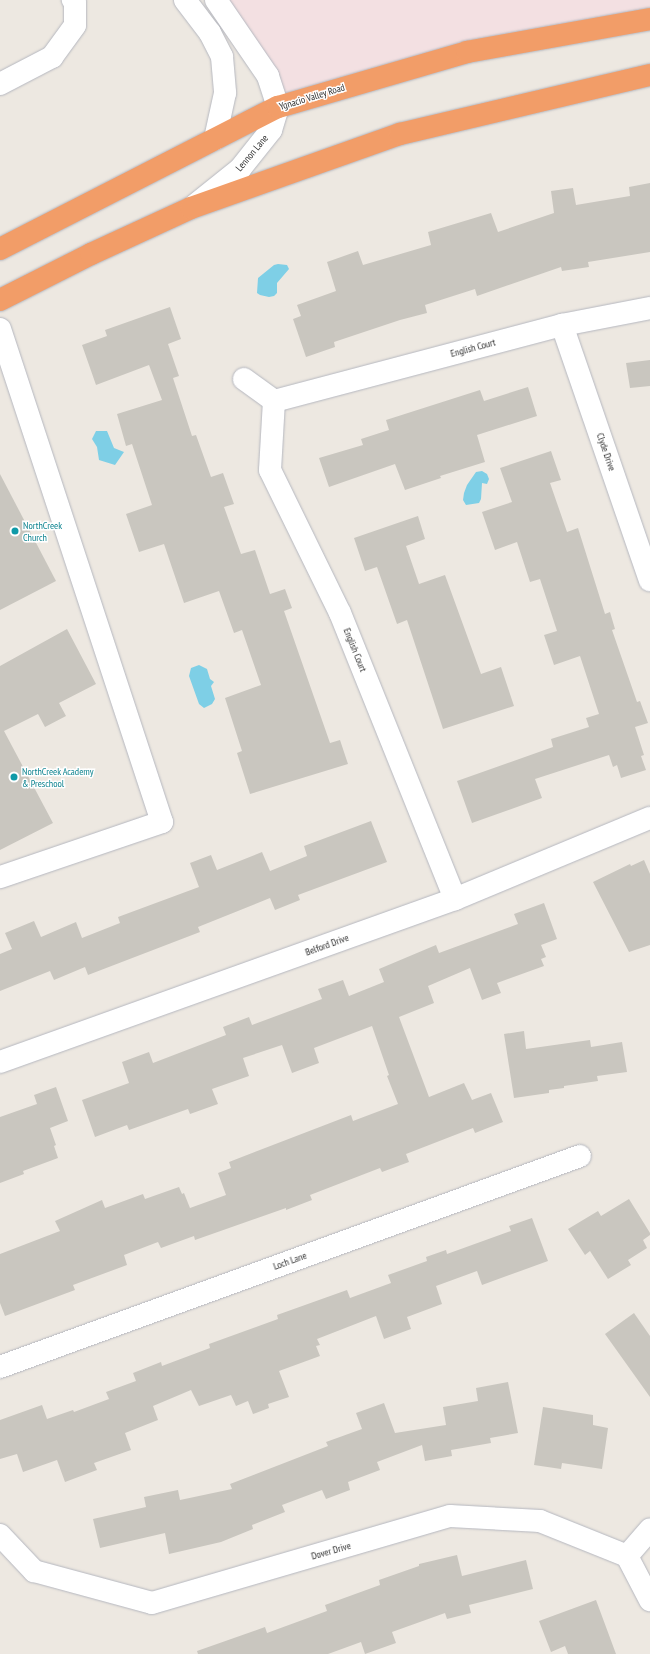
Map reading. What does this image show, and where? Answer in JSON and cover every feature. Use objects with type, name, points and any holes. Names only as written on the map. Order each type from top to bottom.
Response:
[{"type":"highway","name":"Ygnacio Valley Road","points":[[0,249],[278,107],[467,52],[650,19]]},
{"type":"highway","points":[[0,300],[91,254],[191,208],[400,134],[650,75]]},
{"type":"street","points":[[0,84],[52,57],[75,26],[75,3],[73,0]]},
{"type":"street","points":[[185,0],[210,33],[222,57],[225,94],[215,139]]},
{"type":"street","points":[[216,0],[268,76],[278,107]]},
{"type":"street","name":"Lennon Lane","points":[[191,208],[240,169],[271,130],[278,107]]},
{"type":"street","name":"English Court","points":[[455,899],[340,613],[270,470],[274,401],[562,325],[650,308]]},
{"type":"street","name":"Clyde Drive","points":[[562,325],[650,580]]},
{"type":"street","points":[[0,329],[162,822],[0,877]]},
{"type":"street","points":[[244,379],[274,401]]},
{"type":"street","name":"Belford Drive","points":[[0,1062],[455,899],[650,818]]},
{"type":"street","name":"Loch Lane","points":[[0,1366],[580,1156]]},
{"type":"street","name":"Dover Drive","points":[[0,1535],[34,1571],[152,1603],[450,1516],[540,1521],[627,1556]]},
{"type":"street","points":[[650,1530],[627,1556],[650,1600]]},
{"type":"shaded area","points":[[216,0],[650,0],[650,19],[278,107]]},
{"type":"water","points":[[274,265],[287,265],[289,269],[277,283],[277,293],[274,296],[269,297],[260,295],[257,293],[258,278]]},
{"type":"water","points":[[96,431],[107,431],[114,448],[124,452],[115,465],[99,460],[97,447],[92,439]]},
{"type":"water","points":[[482,471],[487,474],[489,479],[487,484],[482,483],[481,499],[479,503],[466,505],[463,500],[467,485],[476,472]]},
{"type":"water","points":[[199,665],[207,669],[210,679],[214,682],[211,686],[215,699],[212,704],[204,708],[199,704],[189,676],[191,668]]},
{"type":"building","points":[[650,183],[650,252],[588,262],[589,267],[562,271],[561,267],[477,296],[475,289],[425,305],[427,313],[400,320],[334,342],[335,347],[306,357],[293,319],[301,316],[297,305],[336,291],[327,262],[358,251],[363,265],[431,245],[428,232],[491,213],[498,232],[554,213],[551,191],[573,188],[576,205],[630,196],[629,187]]},
{"type":"building","points":[[170,307],[181,339],[168,344],[179,376],[173,378],[192,436],[196,435],[211,477],[223,473],[234,504],[224,507],[241,554],[255,550],[270,594],[285,589],[292,608],[284,611],[330,743],[340,740],[348,764],[250,794],[237,753],[242,751],[225,698],[261,685],[242,630],[234,633],[219,591],[184,603],[164,544],[139,552],[126,514],[152,505],[132,444],[126,446],[117,414],[162,400],[149,365],[96,385],[82,345],[107,336],[105,330]]},
{"type":"building","points":[[650,360],[650,386],[630,388],[626,363]]},
{"type":"building","points":[[528,387],[537,416],[477,435],[485,462],[440,476],[441,478],[405,490],[395,464],[329,487],[319,458],[363,445],[361,439],[389,430],[386,420],[480,390],[484,401]]},
{"type":"building","points":[[551,451],[561,480],[550,483],[567,532],[578,528],[605,614],[610,612],[615,629],[612,630],[637,702],[640,701],[648,723],[635,727],[644,755],[641,756],[646,770],[621,778],[617,765],[613,767],[609,755],[535,779],[542,798],[472,823],[457,781],[553,747],[551,739],[589,727],[586,718],[599,714],[580,656],[554,665],[544,635],[557,631],[540,579],[530,582],[517,542],[495,550],[482,512],[512,502],[500,468]]},
{"type":"building","name":"NorthCreek Church","points":[[0,474],[56,581],[0,610]]},
{"type":"building","points":[[418,516],[425,539],[406,546],[419,584],[445,575],[481,674],[501,667],[514,706],[443,729],[407,620],[397,624],[377,567],[365,571],[354,538]]},
{"type":"building","name":"NorthCreek Academy & Preschool","points":[[67,629],[96,684],[59,703],[66,716],[45,727],[38,714],[4,731],[53,823],[0,850],[0,666]]},
{"type":"building","points":[[371,821],[387,862],[298,895],[300,900],[275,910],[270,898],[198,927],[200,932],[88,975],[85,967],[54,980],[50,971],[0,991],[0,954],[12,949],[5,933],[34,921],[41,937],[76,922],[82,938],[120,923],[118,917],[199,887],[190,863],[211,855],[217,870],[262,852],[270,871],[307,856],[304,846]]},
{"type":"building","points":[[644,860],[650,874],[650,945],[629,952],[593,882],[630,864],[631,866]]},
{"type":"building","points":[[544,903],[557,939],[541,945],[546,957],[541,959],[544,966],[497,983],[501,993],[482,1000],[470,968],[428,986],[434,1003],[399,1017],[429,1097],[464,1083],[472,1100],[491,1093],[503,1122],[475,1133],[473,1128],[406,1154],[409,1162],[382,1172],[380,1168],[310,1195],[312,1200],[286,1210],[286,1208],[195,1240],[194,1236],[161,1248],[158,1242],[124,1255],[127,1265],[73,1285],[75,1290],[5,1316],[0,1303],[0,1254],[60,1231],[55,1221],[102,1200],[105,1208],[143,1194],[145,1199],[179,1187],[182,1194],[184,1193],[190,1208],[226,1195],[218,1173],[231,1168],[229,1162],[351,1115],[353,1121],[398,1104],[387,1076],[389,1075],[372,1026],[314,1048],[319,1063],[292,1073],[282,1045],[243,1058],[249,1076],[212,1089],[218,1104],[190,1114],[188,1109],[129,1130],[127,1125],[95,1137],[82,1100],[129,1083],[122,1062],[149,1052],[153,1063],[226,1035],[223,1027],[249,1017],[252,1025],[322,999],[318,989],[343,980],[349,996],[384,982],[379,969],[436,945],[439,953],[518,924],[514,914]]},
{"type":"building","points":[[524,1031],[526,1049],[590,1040],[591,1047],[622,1042],[627,1072],[597,1076],[598,1081],[564,1086],[564,1088],[549,1090],[549,1093],[514,1098],[504,1034]]},
{"type":"building","points":[[56,1087],[68,1121],[50,1128],[56,1145],[54,1146],[58,1158],[23,1171],[24,1174],[0,1183],[0,1117],[37,1104],[34,1095]]},
{"type":"building","points":[[629,1199],[650,1233],[650,1235],[643,1240],[647,1248],[628,1260],[631,1265],[608,1279],[590,1251],[585,1255],[568,1229],[598,1211],[601,1216]]},
{"type":"building","points":[[532,1218],[548,1261],[482,1285],[477,1271],[436,1286],[442,1304],[407,1317],[411,1329],[384,1339],[376,1316],[317,1339],[320,1345],[316,1346],[320,1356],[279,1371],[289,1397],[268,1404],[269,1408],[253,1414],[248,1401],[236,1406],[231,1395],[199,1406],[191,1390],[153,1406],[158,1420],[125,1433],[131,1450],[94,1463],[97,1470],[65,1482],[57,1460],[23,1472],[17,1454],[0,1459],[0,1420],[42,1405],[47,1419],[73,1410],[74,1412],[109,1399],[106,1392],[136,1381],[133,1373],[161,1362],[162,1366],[210,1348],[209,1344],[278,1319],[277,1315],[347,1290],[350,1298],[391,1283],[388,1275],[427,1261],[426,1257],[446,1250],[447,1254],[511,1231],[509,1226]]},
{"type":"building","points":[[634,1313],[650,1336],[650,1397],[605,1334]]},
{"type":"building","points":[[508,1382],[518,1433],[490,1438],[491,1443],[451,1450],[452,1456],[425,1461],[422,1445],[377,1462],[380,1470],[348,1482],[350,1490],[326,1499],[322,1490],[282,1505],[285,1512],[252,1525],[253,1529],[221,1542],[169,1554],[165,1533],[100,1548],[93,1519],[146,1507],[144,1497],[178,1490],[180,1500],[232,1489],[230,1484],[328,1446],[326,1442],[362,1429],[356,1413],[384,1403],[395,1433],[446,1425],[443,1407],[478,1401],[476,1388]]},
{"type":"building","points":[[543,1407],[593,1415],[593,1425],[608,1428],[602,1469],[562,1463],[561,1469],[534,1465]]},
{"type":"building","points":[[457,1555],[462,1576],[526,1560],[533,1589],[469,1605],[471,1613],[447,1619],[445,1613],[392,1632],[396,1643],[365,1654],[361,1642],[328,1654],[198,1654],[197,1651],[265,1627],[267,1633],[327,1611],[325,1605],[380,1585],[379,1580],[419,1566],[419,1564]]},
{"type":"building","points":[[596,1600],[616,1654],[568,1654],[565,1646],[551,1652],[539,1621]]},
{"type":"place","name":"NorthCreek Church","points":[[15,531]]},
{"type":"place","name":"NorthCreek Academy & Preschool","points":[[14,777]]}]
